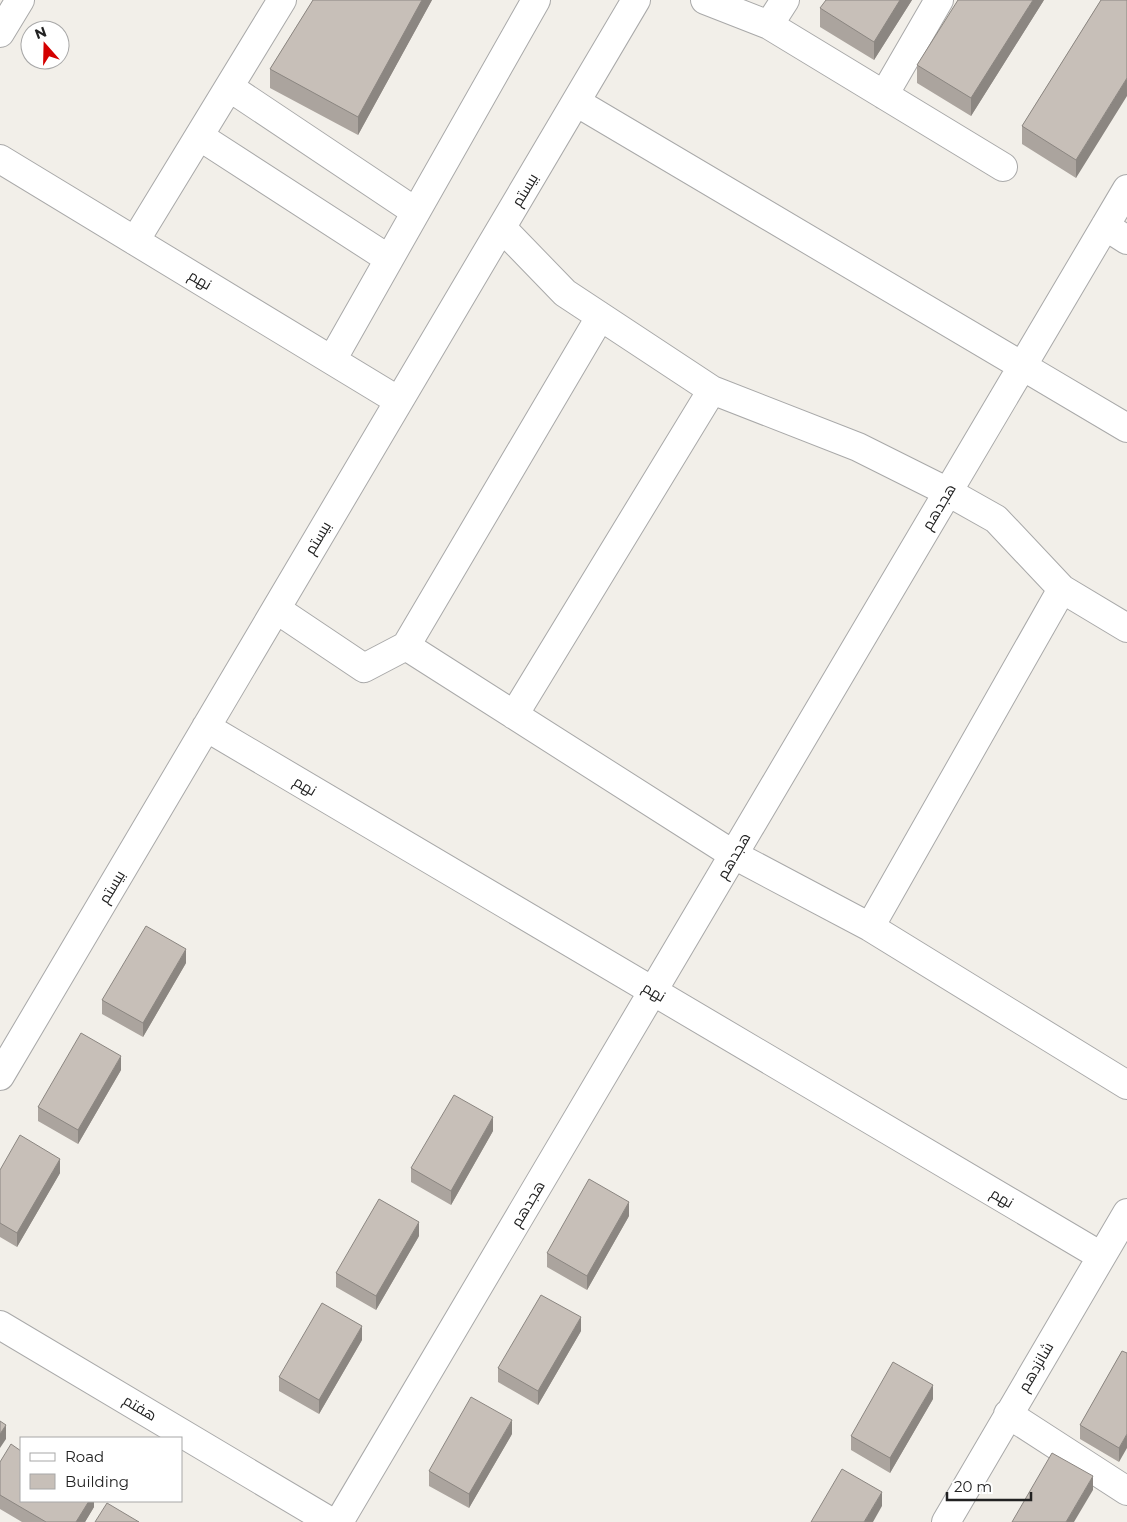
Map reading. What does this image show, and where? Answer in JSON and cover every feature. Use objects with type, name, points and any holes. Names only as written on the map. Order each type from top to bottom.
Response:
[{"type":"street","points":[[0,33],[20,0]]},
{"type":"street","points":[[135,241],[282,0]]},
{"type":"street","points":[[332,360],[536,0]]},
{"type":"street","name":"بیستم","points":[[0,1076],[636,0]]},
{"type":"street","points":[[705,0],[769,25],[1003,167]]},
{"type":"street","points":[[769,25],[785,0]]},
{"type":"street","points":[[884,95],[939,0]]},
{"type":"street","points":[[229,87],[416,212]]},
{"type":"street","points":[[576,102],[1127,428]]},
{"type":"street","points":[[199,136],[389,259]]},
{"type":"street","name":"نهم","points":[[0,159],[400,401]]},
{"type":"street","name":"هجدهم","points":[[340,1522],[1023,366],[1116,233],[1127,189]]},
{"type":"street","points":[[502,228],[565,293],[712,390],[858,447],[948,492],[996,519],[1062,590],[1127,628]]},
{"type":"street","points":[[276,609],[364,668],[406,646],[600,317]]},
{"type":"street","points":[[514,715],[712,390]]},
{"type":"street","points":[[870,926],[1062,590]]},
{"type":"street","points":[[406,646],[734,855],[870,926],[1127,1085]]},
{"type":"street","name":"نهم","points":[[206,727],[1101,1256]]},
{"type":"street","name":"شانزدهم","points":[[946,1522],[1127,1212]]},
{"type":"street","name":"هفتم","points":[[0,1325],[331,1522]]},
{"type":"street","points":[[1008,1414],[1127,1491]]},
{"type":"building","points":[[313,0],[422,0],[358,117],[270,69]]},
{"type":"building","points":[[826,0],[900,0],[874,42],[820,8]]},
{"type":"building","points":[[958,0],[1033,0],[971,98],[917,65]]},
{"type":"building","points":[[1101,0],[1127,0],[1127,78],[1076,160],[1022,126]]},
{"type":"building","points":[[146,926],[186,949],[143,1023],[102,1000]]},
{"type":"building","points":[[81,1033],[121,1056],[78,1130],[38,1107]]},
{"type":"building","points":[[454,1095],[493,1117],[451,1191],[411,1168]]},
{"type":"building","points":[[20,1135],[60,1159],[17,1233],[0,1223],[0,1170]]},
{"type":"building","points":[[589,1179],[629,1202],[587,1276],[547,1253]]},
{"type":"building","points":[[379,1199],[419,1222],[376,1296],[336,1273]]},
{"type":"building","points":[[541,1295],[581,1317],[538,1391],[498,1368]]},
{"type":"building","points":[[322,1303],[362,1326],[319,1400],[279,1377]]},
{"type":"building","points":[[1122,1351],[1127,1353],[1127,1434],[1119,1448],[1080,1425]]},
{"type":"building","points":[[893,1362],[933,1385],[890,1458],[851,1436]]},
{"type":"building","points":[[471,1397],[512,1420],[469,1494],[429,1471]]},
{"type":"building","points":[[0,1421],[6,1425],[0,1434]]},
{"type":"building","points":[[11,1444],[20,1450],[20,1502],[88,1502],[76,1522],[46,1522],[0,1495],[0,1462]]},
{"type":"building","points":[[1052,1453],[1093,1476],[1066,1522],[1012,1522]]},
{"type":"building","points":[[842,1469],[882,1492],[864,1522],[811,1522]]},
{"type":"building","points":[[107,1503],[139,1522],[95,1522]]}]
